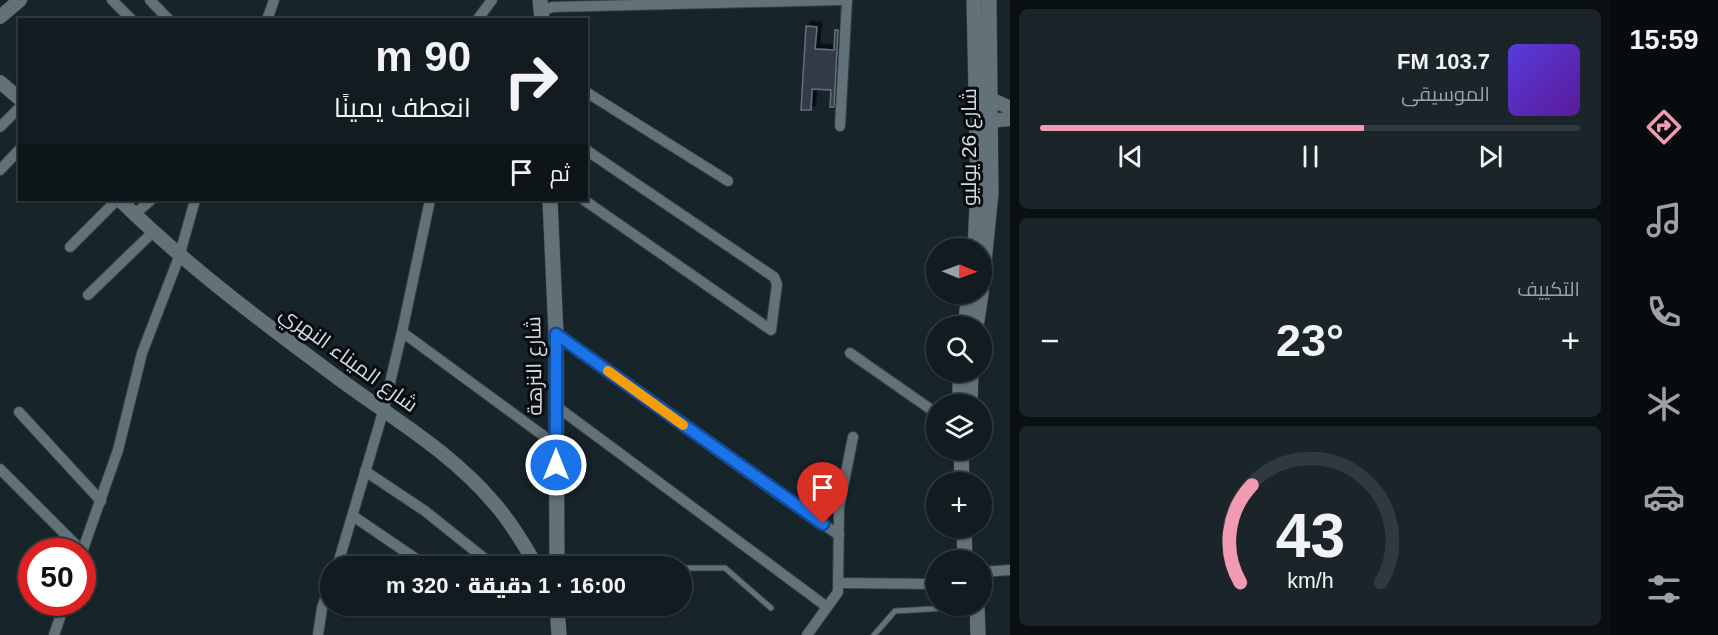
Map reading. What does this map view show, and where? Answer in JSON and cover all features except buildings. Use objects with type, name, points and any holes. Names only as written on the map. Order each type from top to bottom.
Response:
[{"type":"main road","name":"شارع 26 يوليو","points":[[974,0],[976,92],[984,121],[991,203],[987,238]]},
{"type":"main road","name":"شارع 26 يوليو","points":[[976,238],[984,121],[990,99],[989,0]]},
{"type":"main road","name":"شارع النزهة","points":[[550,201],[556,334],[557,556]]},
{"type":"main road","points":[[558,616],[559,635]]},
{"type":"main road","points":[[968,635],[969,616]]},
{"type":"main road","points":[[973,616],[978,635]]},
{"type":"street","points":[[0,17],[20,0]]},
{"type":"street","points":[[112,0],[130,18]]},
{"type":"street","points":[[150,0],[167,18]]},
{"type":"street","points":[[268,18],[274,0]]},
{"type":"street","points":[[478,18],[492,0]]},
{"type":"street","points":[[541,11],[552,7],[840,0]]},
{"type":"street","points":[[840,126],[847,0]]},
{"type":"street","points":[[1,85],[18,98]]},
{"type":"street","points":[[976,92],[1010,108]]},
{"type":"street","points":[[588,93],[728,181]]},
{"type":"street","points":[[0,127],[18,109]]},
{"type":"street","points":[[984,121],[1010,119]]},
{"type":"street","points":[[0,170],[18,151]]},
{"type":"street","points":[[585,201],[771,330],[777,284],[774,277],[588,151]]},
{"type":"street","points":[[70,247],[118,201]]},
{"type":"street","name":"شارع الميناء النهري","points":[[120,201],[179,257],[383,412],[422,438],[477,484],[510,522],[530,556]]},
{"type":"street","points":[[135,214],[150,201]]},
{"type":"street","points":[[87,538],[118,450],[142,353],[179,257],[195,201]]},
{"type":"street","points":[[340,556],[383,412],[430,201]]},
{"type":"street","points":[[88,295],[153,232]]},
{"type":"street","points":[[402,332],[556,445]]},
{"type":"street","points":[[556,334],[776,493],[839,535]]},
{"type":"street","points":[[849,353],[926,406]]},
{"type":"street","points":[[556,406],[827,607]]},
{"type":"street","points":[[19,412],[101,501]]},
{"type":"street","points":[[807,635],[838,592],[840,499],[853,437]]},
{"type":"street","points":[[0,469],[68,538]]},
{"type":"street","points":[[365,471],[425,511],[481,556]]},
{"type":"street","points":[[353,516],[412,556]]},
{"type":"street","points":[[992,572],[1010,570]]},
{"type":"street","points":[[840,582],[926,584]]},
{"type":"street","points":[[54,635],[61,616]]},
{"type":"street","points":[[318,635],[321,616]]},
{"type":"lane","points":[[692,568],[726,567],[771,608]]},
{"type":"lane","points":[[874,635],[895,611],[926,609]]},
{"type":"slow traffic","points":[[608,371],[683,425]]},
{"type":"route","points":[[556,465],[556,334],[776,493],[823,524]]}]
